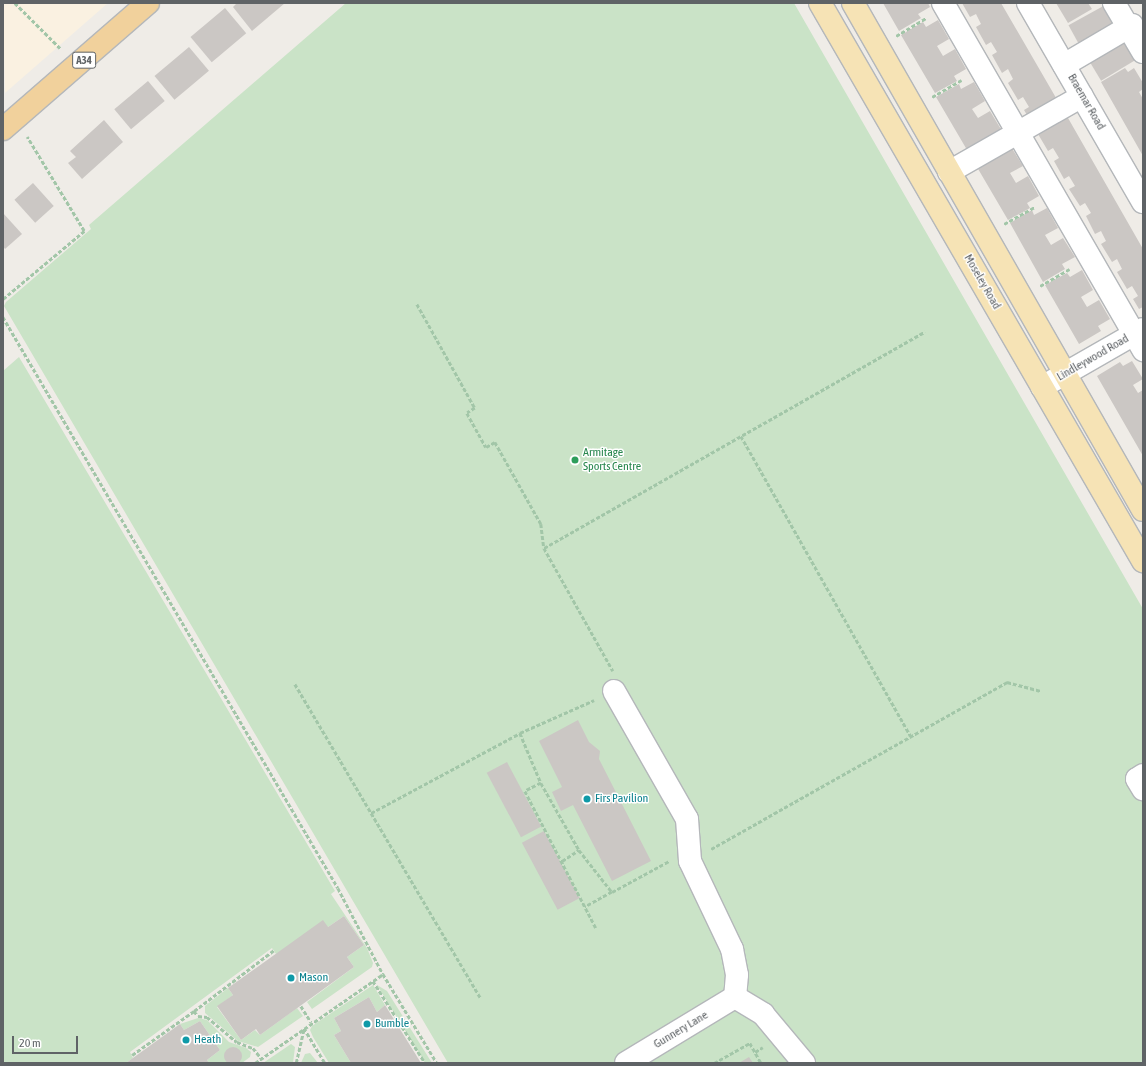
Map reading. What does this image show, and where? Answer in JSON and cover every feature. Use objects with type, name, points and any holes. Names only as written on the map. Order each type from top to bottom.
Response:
[{"type":"highway","name":"A34","points":[[8,124],[148,3]]},
{"type":"main road","name":"Moseley Road","points":[[820,3],[1143,561]]},
{"type":"main road","points":[[853,3],[1143,510]]},
{"type":"street","name":"Braemar Road","points":[[1028,3],[1143,202]]},
{"type":"street","points":[[1114,3],[1130,26],[1143,52]]},
{"type":"street","points":[[945,5],[1054,196],[1140,338]]},
{"type":"street","points":[[1064,65],[1130,26]]},
{"type":"street","points":[[949,172],[1082,96]]},
{"type":"street","name":"Lindleywood Road","points":[[1042,387],[1064,374],[1140,338]]},
{"type":"street","points":[[614,691],[687,819],[690,861],[732,949],[737,975],[735,997],[763,1014],[804,1063]]},
{"type":"street","points":[[1143,775],[1137,778],[1143,789]]},
{"type":"street","name":"Gunnery Lane","points":[[626,1063],[735,997]]},
{"type":"path","points":[[15,3],[60,48]]},
{"type":"path","points":[[878,46],[945,5]]},
{"type":"path","points":[[913,108],[982,69]]},
{"type":"path","points":[[3,299],[84,231],[31,143],[8,124]]},
{"type":"path","points":[[985,235],[1054,196]]},
{"type":"path","points":[[1020,297],[1090,257]]},
{"type":"path","points":[[371,813],[520,733],[614,691],[613,668],[544,548],[541,524],[495,442],[486,447],[467,413],[475,408],[417,304]]},
{"type":"path","points":[[3,317],[338,888],[384,974],[437,1063]]},
{"type":"path","points":[[544,548],[925,332]]},
{"type":"path","points":[[741,436],[911,736]]},
{"type":"path","points":[[586,907],[665,861],[690,861],[1007,682],[1041,691]]},
{"type":"path","points":[[294,684],[480,997]]},
{"type":"path","points":[[520,733],[541,783],[579,850],[612,892]]},
{"type":"path","points":[[541,783],[525,791],[596,928]]},
{"type":"path","points":[[562,861],[579,850]]},
{"type":"path","points":[[132,1055],[194,1011],[274,950]]},
{"type":"path","points":[[255,1063],[312,1022],[384,974]]},
{"type":"path","points":[[372,981],[424,1061]]},
{"type":"path","points":[[301,1006],[312,1022]]},
{"type":"path","points":[[194,1011],[198,1016],[207,1017],[237,1042],[253,1048],[261,1058]]},
{"type":"path","points":[[296,1063],[304,1028]]},
{"type":"path","points":[[304,1028],[325,1063]]},
{"type":"path","points":[[714,1063],[750,1043],[761,1063]]},
{"type":"shaded area","points":[[3,3],[108,3],[5,93]]},
{"type":"green space","name":"Armitage Sports Centre","points":[[346,3],[794,3],[1143,609],[1143,1063],[448,1063],[4,306],[6,302],[91,229],[89,225]]},
{"type":"green space","points":[[19,357],[335,891],[331,894],[367,948],[373,963],[372,967],[312,1009],[307,1002],[354,967],[347,957],[364,945],[344,916],[328,927],[276,954],[272,948],[130,1052],[133,1058],[126,1063],[3,1063],[3,371]]},
{"type":"green space","points":[[373,985],[385,1005],[377,1012],[369,997],[334,1018],[341,1031],[334,1035],[351,1063],[329,1063],[313,1037],[310,1030],[312,1026]]},
{"type":"green space","points":[[377,985],[387,991],[432,1063],[425,1063]]},
{"type":"green space","points":[[228,988],[233,995],[217,1007],[241,1040],[255,1030],[260,1035],[297,1008],[303,1016],[258,1047],[238,1041],[205,1013],[205,1006]]},
{"type":"green space","points":[[198,1018],[207,1020],[229,1042],[246,1048],[251,1052],[250,1057],[242,1063],[209,1063],[207,1060],[220,1050],[200,1021],[184,1030],[180,1024]]},
{"type":"green space","points":[[291,1044],[295,1047],[293,1063],[263,1063]]},
{"type":"green space","points":[[310,1053],[318,1063],[301,1063],[305,1054]]},
{"type":"building","points":[[237,3],[285,3],[252,31],[233,7]]},
{"type":"building","points":[[883,3],[928,3],[930,7],[918,14],[921,18],[899,31]]},
{"type":"building","points":[[962,3],[1001,3],[1059,103],[1030,120],[1024,110],[1029,107],[1023,97],[1018,100],[1008,83],[1013,79],[1008,69],[1002,73],[992,55],[997,52],[991,42],[986,45],[976,27],[981,24],[976,14],[970,17]]},
{"type":"building","points":[[1056,3],[1088,3],[1092,9],[1068,23]]},
{"type":"building","points":[[1107,4],[1117,22],[1079,44],[1069,25]]},
{"type":"building","points":[[225,8],[246,33],[212,62],[191,37]]},
{"type":"building","points":[[938,20],[949,39],[937,46],[943,56],[955,49],[966,69],[954,76],[957,81],[935,93],[901,35],[923,22],[926,27]]},
{"type":"building","points":[[1128,40],[1139,58],[1101,81],[1090,63]]},
{"type":"building","points":[[189,47],[209,71],[174,100],[155,76]]},
{"type":"building","points":[[1125,68],[1128,72],[1134,68],[1143,83],[1143,89],[1139,92],[1143,99],[1143,156],[1101,82]]},
{"type":"building","points":[[148,81],[165,101],[131,129],[114,109]]},
{"type":"building","points":[[974,82],[985,101],[972,109],[978,118],[990,111],[1002,131],[970,155],[936,97],[959,84],[961,89]]},
{"type":"building","points":[[1064,111],[1143,249],[1143,307],[1139,309],[1133,299],[1138,296],[1132,286],[1127,289],[1117,272],[1122,269],[1117,259],[1112,262],[1101,244],[1106,241],[1101,231],[1095,234],[1086,216],[1091,213],[1085,203],[1080,206],[1069,189],[1075,186],[1069,176],[1064,179],[1054,161],[1059,158],[1053,148],[1048,151],[1038,134]]},
{"type":"building","points":[[104,120],[123,142],[82,179],[68,163],[76,157],[70,151]]},
{"type":"building","points":[[1011,147],[1023,166],[1010,173],[1016,183],[1028,176],[1039,196],[1027,203],[1030,208],[1008,220],[974,162]]},
{"type":"building","points":[[33,183],[54,206],[35,223],[14,200]]},
{"type":"building","points":[[1047,208],[1058,228],[1045,235],[1051,245],[1063,238],[1075,257],[1062,264],[1065,269],[1043,282],[1010,223],[1032,210],[1034,215]]},
{"type":"building","points":[[3,213],[22,234],[5,249],[3,246]]},
{"type":"building","points":[[1082,270],[1093,290],[1081,297],[1087,307],[1099,300],[1110,319],[1098,326],[1101,331],[1079,344],[1045,285],[1067,273],[1070,277]]},
{"type":"building","points":[[1132,361],[1143,379],[1133,385],[1138,393],[1143,390],[1143,456],[1097,376],[1120,362],[1123,366]]},
{"type":"building","name":"Firs Pavilion","points":[[578,720],[589,742],[600,751],[599,759],[651,861],[612,881],[573,805],[561,811],[552,792],[562,787],[539,741]]},
{"type":"building","points":[[507,762],[541,826],[521,837],[487,773]]},
{"type":"building","points":[[544,831],[580,898],[558,910],[522,843]]},
{"type":"building","name":"Mason","points":[[344,916],[364,945],[347,957],[354,967],[260,1035],[256,1029],[241,1040],[217,1006],[233,995],[228,988],[323,920],[328,927]]},
{"type":"building","name":"Bumble","points":[[369,997],[377,1012],[385,1005],[421,1063],[351,1063],[334,1035],[341,1031],[334,1018]]},
{"type":"building","name":"Heath","points":[[200,1021],[220,1050],[207,1060],[209,1063],[126,1063],[180,1024],[184,1030]]},
{"type":"building","points":[[233,1047],[237,1048],[241,1052],[241,1060],[237,1064],[233,1065],[229,1064],[225,1060],[224,1056],[225,1052],[229,1048]]},
{"type":"building","points":[[749,1057],[753,1063],[739,1063]]},
{"type":"place","name":"Armitage Sports Centre","points":[[575,460]]},
{"type":"place","name":"Firs Pavilion","points":[[587,799]]},
{"type":"place","name":"Mason","points":[[291,978]]},
{"type":"place","name":"Bumble","points":[[367,1024]]},
{"type":"place","name":"Heath","points":[[186,1040]]}]
